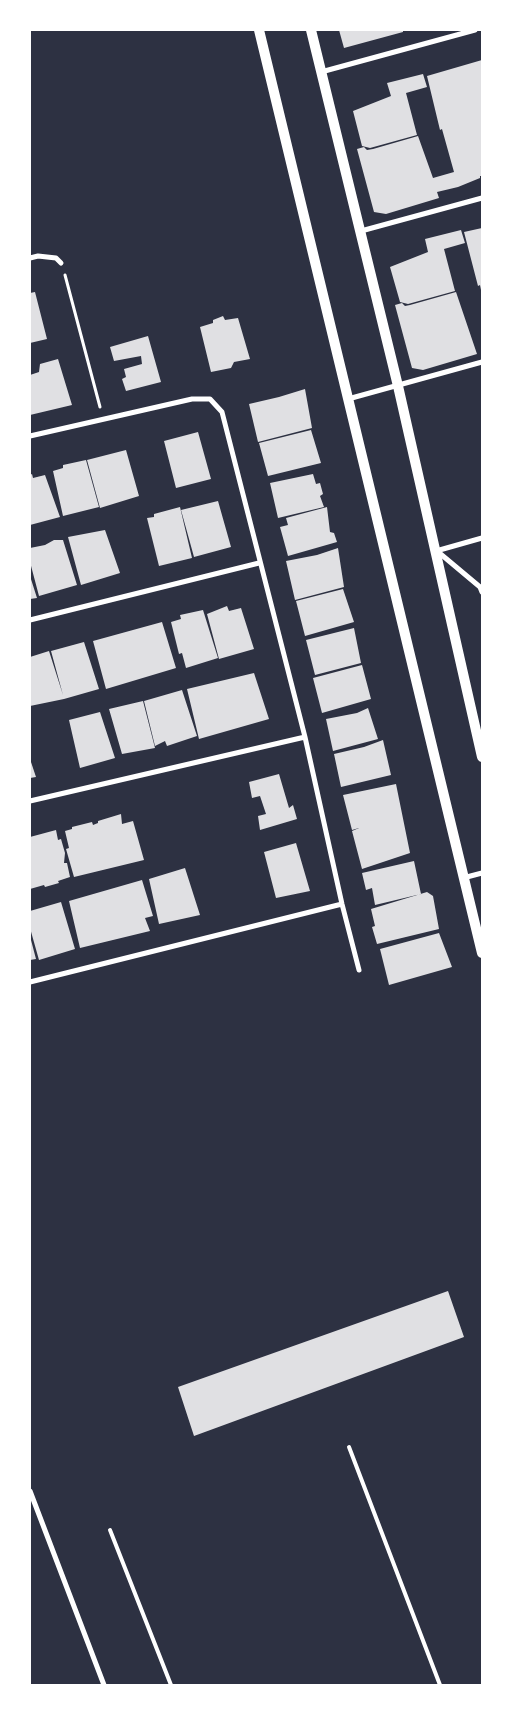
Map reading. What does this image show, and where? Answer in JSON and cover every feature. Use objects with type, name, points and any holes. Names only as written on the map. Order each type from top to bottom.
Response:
[{"type":"main road","points":[[259,30],[482,953]]},
{"type":"main road","points":[[311,30],[398,386],[482,757]]},
{"type":"street","points":[[321,72],[475,30]]},
{"type":"street","points":[[360,231],[482,198]]},
{"type":"street","points":[[30,258],[38,256],[56,258],[61,263]]},
{"type":"street","points":[[348,399],[482,362]]},
{"type":"street","points":[[30,436],[192,399],[210,399],[222,412],[259,563],[305,737],[342,904],[360,970]]},
{"type":"street","points":[[436,551],[482,538]]},
{"type":"street","points":[[436,551],[480,587],[482,592]]},
{"type":"street","points":[[30,620],[259,563]]},
{"type":"street","points":[[30,801],[305,737]]},
{"type":"street","points":[[463,878],[482,873]]},
{"type":"street","points":[[30,982],[342,904]]},
{"type":"street","points":[[30,1491],[104,1685]]},
{"type":"lane","points":[[349,1447],[440,1685]]},
{"type":"lane","points":[[110,1530],[171,1685]]},
{"type":"path","points":[[61,263],[103,419]]},
{"type":"building","points":[[339,30],[403,30],[403,32],[344,48]]},
{"type":"building","points":[[482,60],[482,176],[458,187],[437,192],[439,198],[386,214],[374,212],[357,149],[364,147],[367,150],[373,149],[418,136],[433,178],[454,172],[442,129],[440,130],[427,76]]},
{"type":"building","points":[[423,74],[427,87],[406,93],[417,135],[370,148],[362,146],[353,111],[391,96],[387,83]]},
{"type":"building","points":[[482,228],[481,290],[480,285],[478,286],[464,232]]},
{"type":"building","points":[[461,230],[465,243],[444,249],[455,291],[408,304],[400,302],[390,267],[428,252],[425,239]]},
{"type":"building","points":[[35,292],[47,339],[30,343],[30,293]]},
{"type":"building","points":[[456,292],[477,354],[423,370],[412,368],[395,305],[402,303],[405,306],[410,305]]},
{"type":"building","points":[[223,316],[225,320],[238,318],[250,359],[234,362],[231,368],[211,372],[200,327],[213,323],[213,320]]},
{"type":"building","points":[[148,336],[161,382],[126,391],[122,379],[126,377],[124,369],[142,364],[141,356],[114,361],[110,347]]},
{"type":"building","points":[[58,359],[72,405],[30,415],[30,375],[39,372],[40,364]]},
{"type":"building","points":[[305,389],[312,428],[258,442],[249,404]]},
{"type":"building","points":[[311,430],[321,463],[268,476],[259,443]]},
{"type":"building","points":[[198,432],[211,479],[176,488],[164,441]]},
{"type":"building","points":[[126,450],[139,496],[100,508],[87,460]]},
{"type":"building","points":[[86,460],[99,507],[63,516],[53,471],[63,468],[63,465]]},
{"type":"building","points":[[32,474],[33,478],[45,475],[60,517],[30,525],[30,475]]},
{"type":"building","points":[[313,474],[316,484],[320,483],[323,494],[320,496],[324,507],[278,518],[270,483]]},
{"type":"building","points":[[218,501],[231,547],[194,557],[181,510]]},
{"type":"building","points":[[180,507],[192,558],[159,566],[147,518],[154,517],[154,514]]},
{"type":"building","points":[[327,507],[330,532],[334,533],[337,542],[288,556],[280,527],[288,525],[286,518]]},
{"type":"building","points":[[105,530],[120,573],[81,585],[68,537]]},
{"type":"building","points":[[54,540],[63,540],[77,585],[39,596],[30,562],[30,548],[45,545]]},
{"type":"building","points":[[338,548],[344,587],[295,600],[286,561],[317,555]]},
{"type":"building","points":[[30,576],[37,598],[30,599]]},
{"type":"building","points":[[343,589],[354,622],[305,636],[296,601]]},
{"type":"building","points":[[227,606],[229,611],[241,608],[254,649],[219,659],[207,614]]},
{"type":"building","points":[[203,610],[218,658],[186,668],[182,653],[179,654],[171,622],[181,619],[180,615]]},
{"type":"building","points":[[162,622],[176,668],[106,689],[93,641]]},
{"type":"building","points":[[354,628],[361,663],[315,675],[306,640]]},
{"type":"building","points":[[84,642],[99,689],[30,706],[30,657],[49,651],[63,695],[51,651]]},
{"type":"building","points":[[362,665],[371,699],[322,713],[313,678]]},
{"type":"building","points":[[254,673],[269,719],[199,739],[187,689]]},
{"type":"building","points":[[182,690],[197,736],[167,746],[165,741],[155,746],[144,701]]},
{"type":"building","points":[[143,701],[155,748],[122,754],[109,709]]},
{"type":"building","points":[[368,708],[378,739],[333,751],[326,719],[357,713]]},
{"type":"building","points":[[100,712],[115,758],[80,768],[69,720]]},
{"type":"building","points":[[383,740],[391,775],[341,787],[334,754],[364,747]]},
{"type":"building","points":[[30,759],[36,777],[30,778]]},
{"type":"building","points":[[279,774],[289,808],[293,805],[297,819],[260,830],[258,816],[266,814],[260,796],[252,798],[249,782]]},
{"type":"building","points":[[396,784],[410,853],[362,869],[352,831],[359,828],[352,830],[343,795]]},
{"type":"building","points":[[121,814],[122,824],[133,821],[144,860],[74,877],[66,849],[69,848],[65,831],[72,829],[72,827],[92,822],[93,825],[98,823],[98,821]]},
{"type":"building","points":[[56,830],[58,840],[61,839],[65,853],[64,863],[67,863],[70,877],[58,881],[59,883],[30,889],[30,837]]},
{"type":"building","points":[[296,843],[310,891],[276,898],[264,852]]},
{"type":"building","points":[[414,861],[421,894],[375,905],[372,888],[366,890],[362,873]]},
{"type":"building","points":[[185,868],[200,915],[159,924],[149,879]]},
{"type":"building","points":[[142,880],[153,916],[145,918],[150,931],[80,948],[69,901]]},
{"type":"building","points":[[427,892],[433,896],[439,929],[377,944],[372,927],[375,926],[371,909]]},
{"type":"building","points":[[61,902],[75,949],[39,960],[30,928],[30,911]]},
{"type":"building","points":[[439,933],[452,967],[389,985],[380,949]]},
{"type":"building","points":[[30,941],[36,959],[30,960]]},
{"type":"building","points":[[448,1291],[464,1337],[194,1436],[178,1387]]}]
